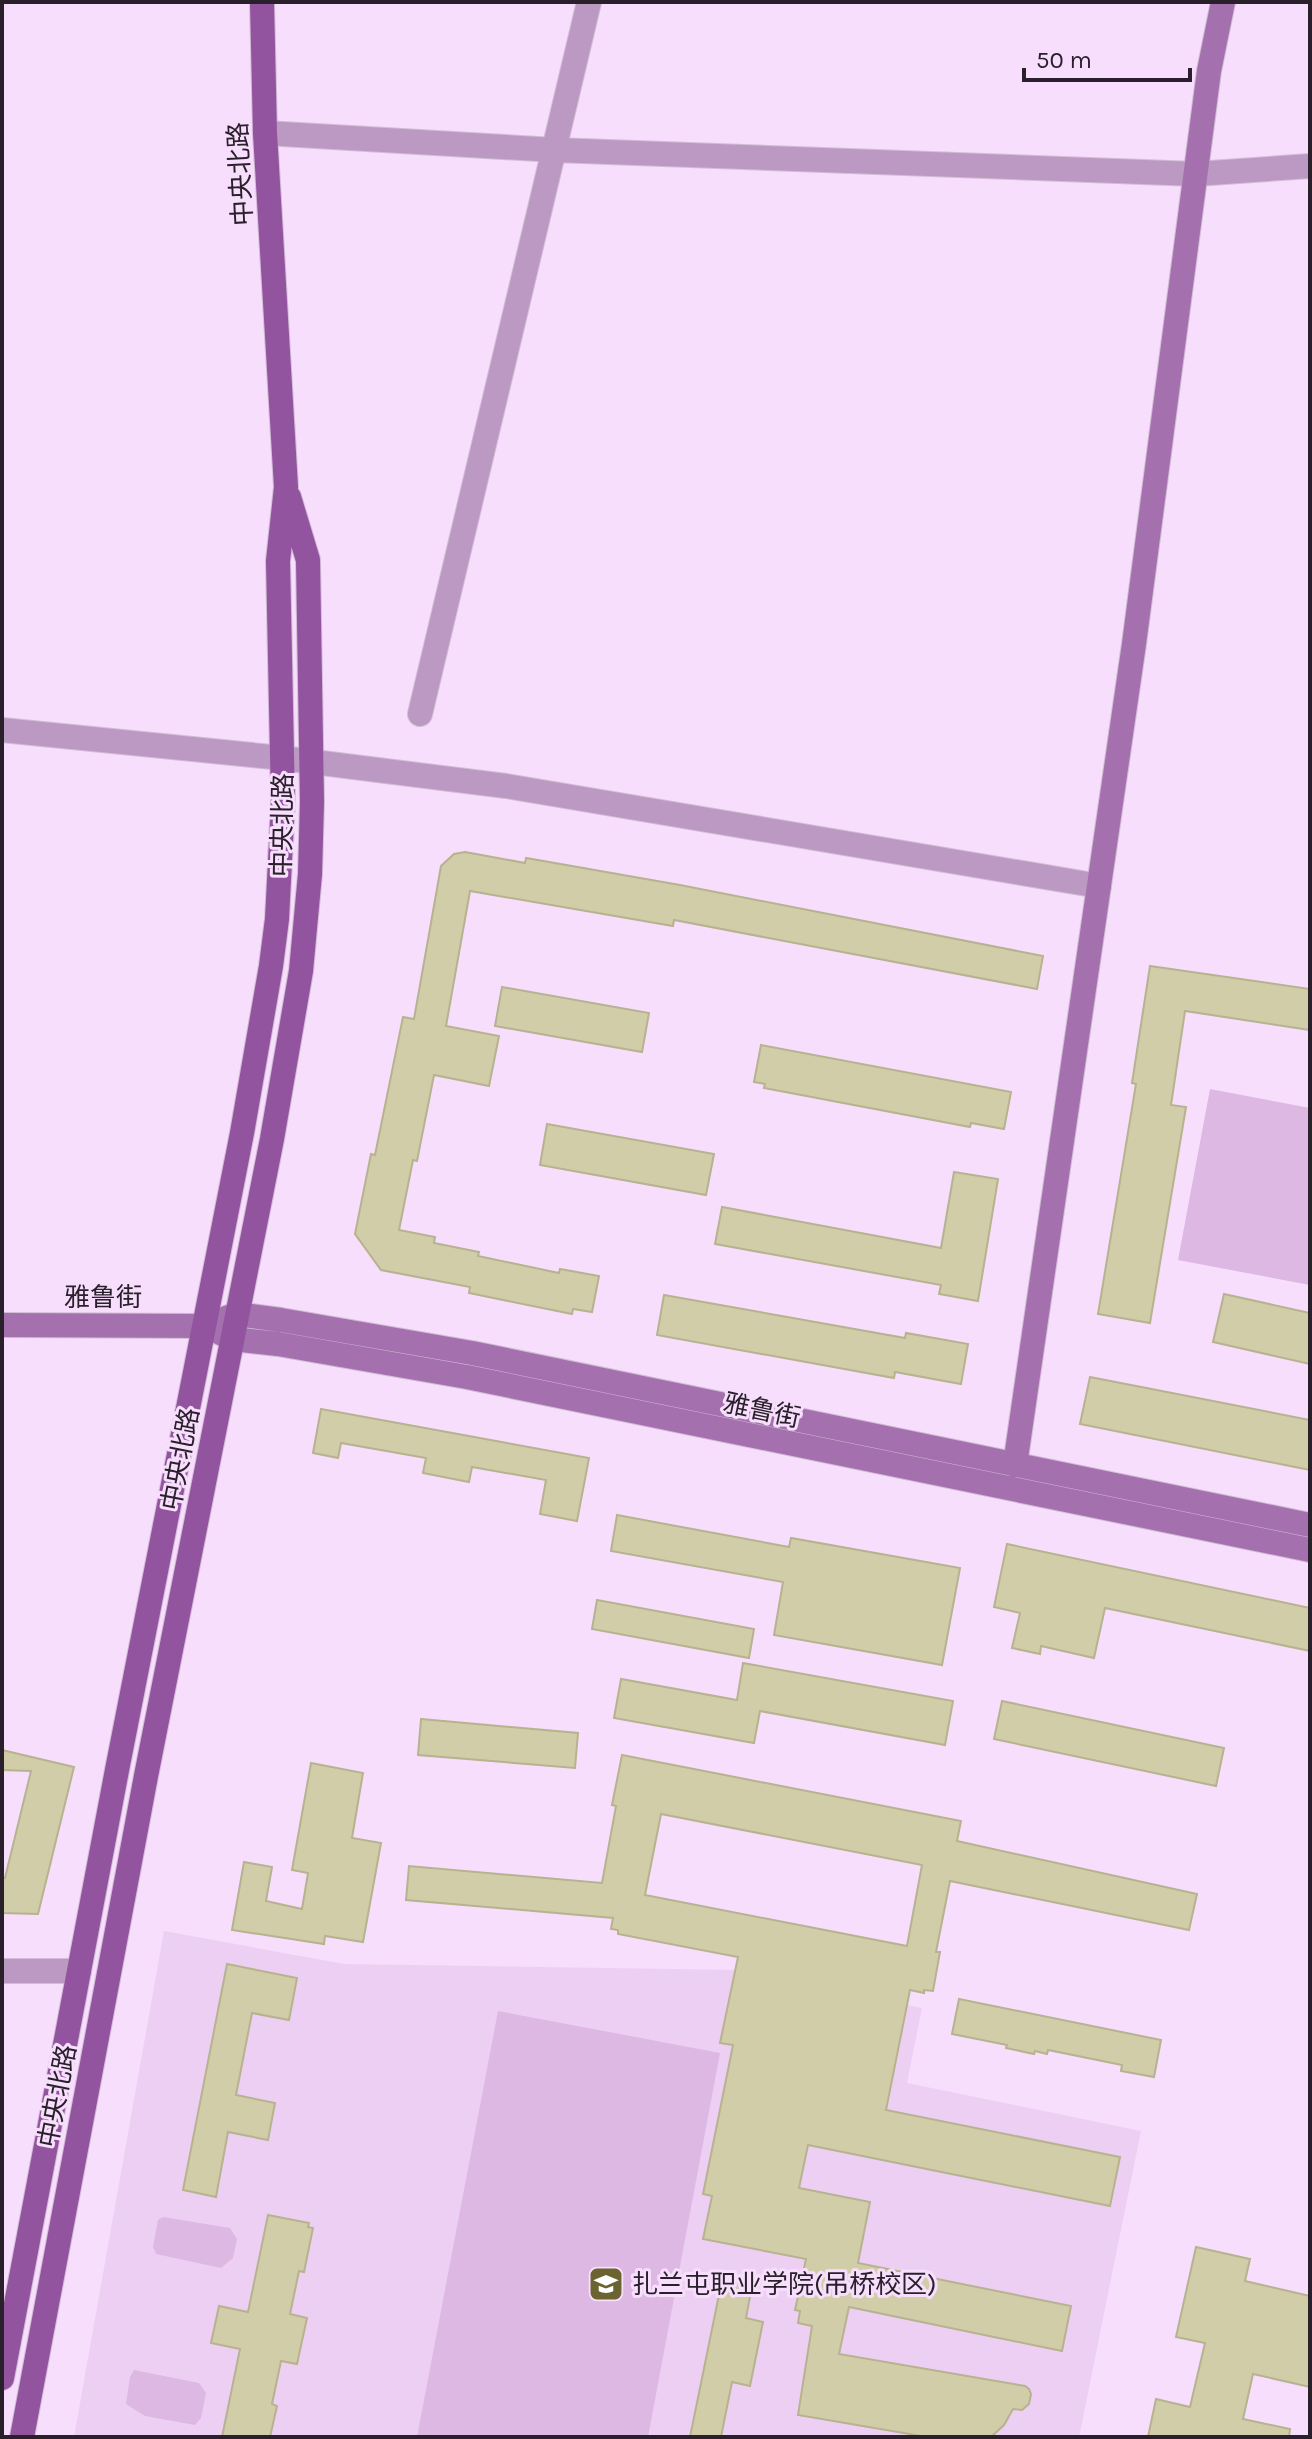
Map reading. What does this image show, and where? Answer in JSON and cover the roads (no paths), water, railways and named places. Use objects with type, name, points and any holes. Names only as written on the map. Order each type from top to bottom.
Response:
[{"type":"main road","name":"中央北路","points":[[2,2378],[7,2324],[242,1133],[271,966],[280,872],[282,758],[278,561],[286,487],[265,133],[262,2]]},
{"type":"main road","points":[[1015,1465],[1136,628],[1209,71],[1223,2]]},
{"type":"main road","name":"中央北路","points":[[22,2437],[146,1776],[272,1139],[301,971],[310,874],[312,761],[308,560],[286,487]]},
{"type":"main road","name":"雅鲁街","points":[[2,1325],[204,1326],[237,1314],[316,1325],[472,1353],[1310,1525]]},
{"type":"main road","name":"雅鲁街","points":[[204,1326],[233,1339],[467,1377],[1310,1550]]},
{"type":"street","points":[[420,714],[589,2]]},
{"type":"street","points":[[265,133],[555,150],[1196,174],[1310,166]]},
{"type":"street","points":[[2,730],[312,761],[506,786],[1099,886]]},
{"type":"street","points":[[2,1971],[79,1971]]},
{"type":"place","name":"扎兰屯职业学院(吊桥校区)","points":[[606,2284]]}]
